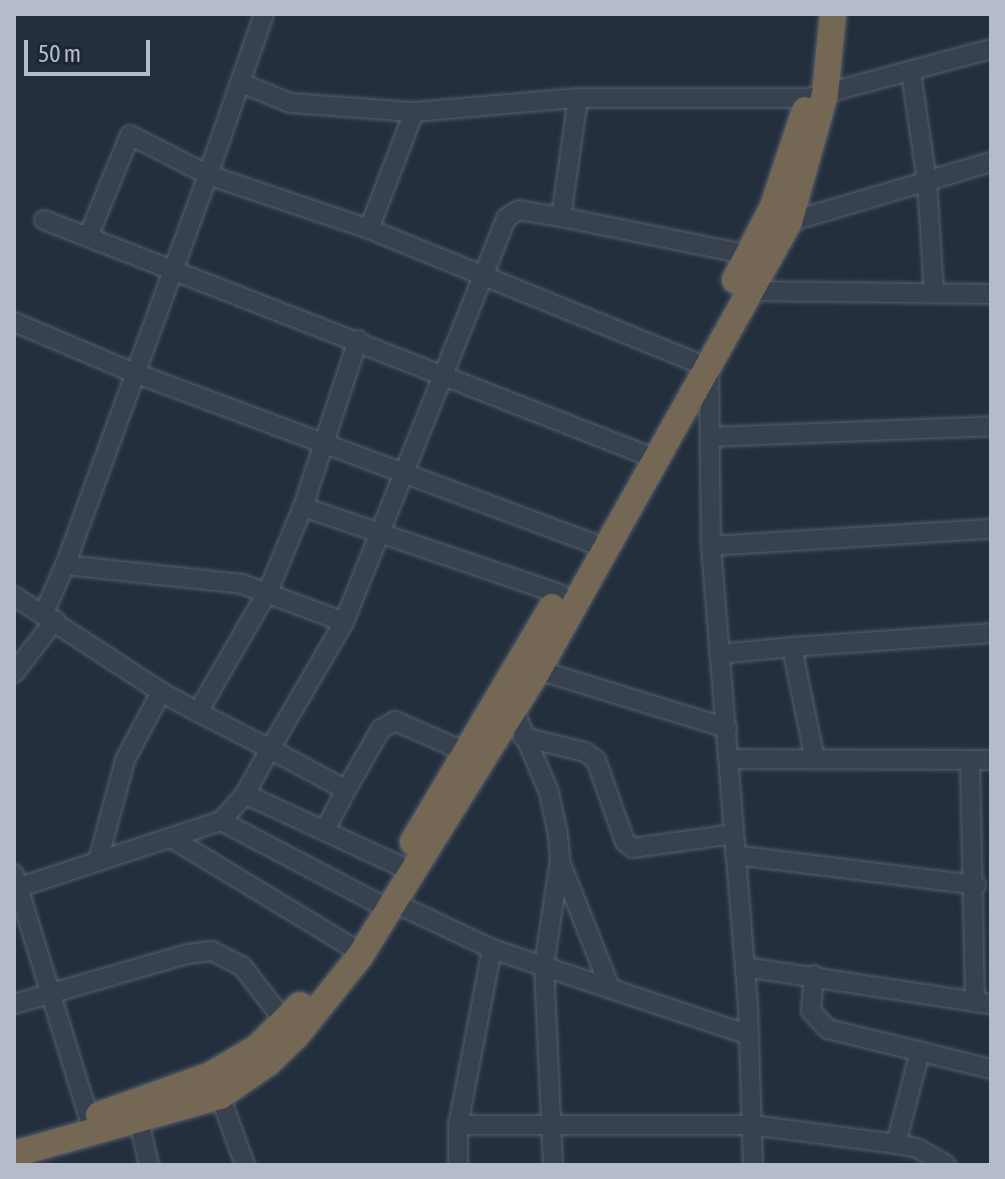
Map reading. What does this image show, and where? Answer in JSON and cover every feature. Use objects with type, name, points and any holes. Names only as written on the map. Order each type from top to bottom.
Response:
[{"type":"highway","points":[[14,1154],[46,1156],[139,1121],[220,1096],[296,1036],[388,904],[538,670],[700,360],[750,255],[816,96],[817,14]]},
{"type":"highway","points":[[14,1136],[89,1118],[211,1075],[258,1047],[285,1022],[388,904],[400,866],[641,453],[700,360],[750,291],[789,222],[833,14]]},
{"type":"street","points":[[14,673],[50,617],[132,372],[208,175],[264,14]]},
{"type":"street","points":[[241,83],[290,103],[414,112],[578,98],[816,96],[911,73],[991,49]]},
{"type":"street","points":[[911,73],[927,181],[934,293]]},
{"type":"street","points":[[561,217],[578,98]]},
{"type":"street","points":[[369,229],[414,112]]},
{"type":"street","points":[[88,237],[130,135],[208,175],[369,229],[700,360],[711,437],[711,546],[745,967],[753,1165]]},
{"type":"street","points":[[789,222],[991,162]]},
{"type":"street","points":[[89,1118],[15,884],[173,839],[221,821],[245,794],[344,622],[382,533],[401,473],[441,372],[512,211],[561,217],[750,255]]},
{"type":"street","points":[[44,220],[441,372],[641,453]]},
{"type":"street","points":[[750,291],[991,294]]},
{"type":"street","points":[[14,322],[132,372],[590,542]]},
{"type":"street","points":[[198,712],[268,591],[303,507],[358,340]]},
{"type":"street","points":[[711,437],[991,426]]},
{"type":"street","points":[[303,507],[560,594]]},
{"type":"street","points":[[711,546],[991,529]]},
{"type":"street","points":[[65,565],[203,576],[268,591],[344,622]]},
{"type":"street","points":[[14,596],[161,692],[346,790]]},
{"type":"street","points":[[719,654],[991,633]]},
{"type":"street","points":[[792,647],[815,760]]},
{"type":"street","points":[[538,670],[727,728]]},
{"type":"street","points":[[98,861],[125,760],[161,692]]},
{"type":"street","points":[[514,710],[549,792],[560,859],[610,988]]},
{"type":"street","points":[[326,828],[381,729],[395,721],[466,752]]},
{"type":"street","points":[[523,737],[585,752],[596,760],[625,842],[633,848],[734,834]]},
{"type":"street","points":[[729,759],[991,760]]},
{"type":"street","points":[[745,967],[814,975],[983,1003],[976,885],[984,848],[970,762]]},
{"type":"street","points":[[245,794],[326,828],[400,866]]},
{"type":"street","points":[[221,821],[388,904],[492,949],[749,1035]]},
{"type":"street","points":[[173,839],[350,946]]},
{"type":"street","points":[[735,855],[976,885]]},
{"type":"street","points":[[553,1165],[544,966],[560,859]]},
{"type":"street","points":[[458,1165],[458,1125],[492,949]]},
{"type":"street","points":[[14,1004],[50,991],[212,951],[242,966],[285,1022]]},
{"type":"street","points":[[814,975],[811,1011],[818,1023],[991,1069]]},
{"type":"street","points":[[896,1144],[920,1051]]},
{"type":"street","points":[[220,1096],[245,1165]]},
{"type":"street","points":[[139,1121],[149,1165]]},
{"type":"street","points":[[458,1125],[752,1125],[917,1148],[947,1165]]}]
